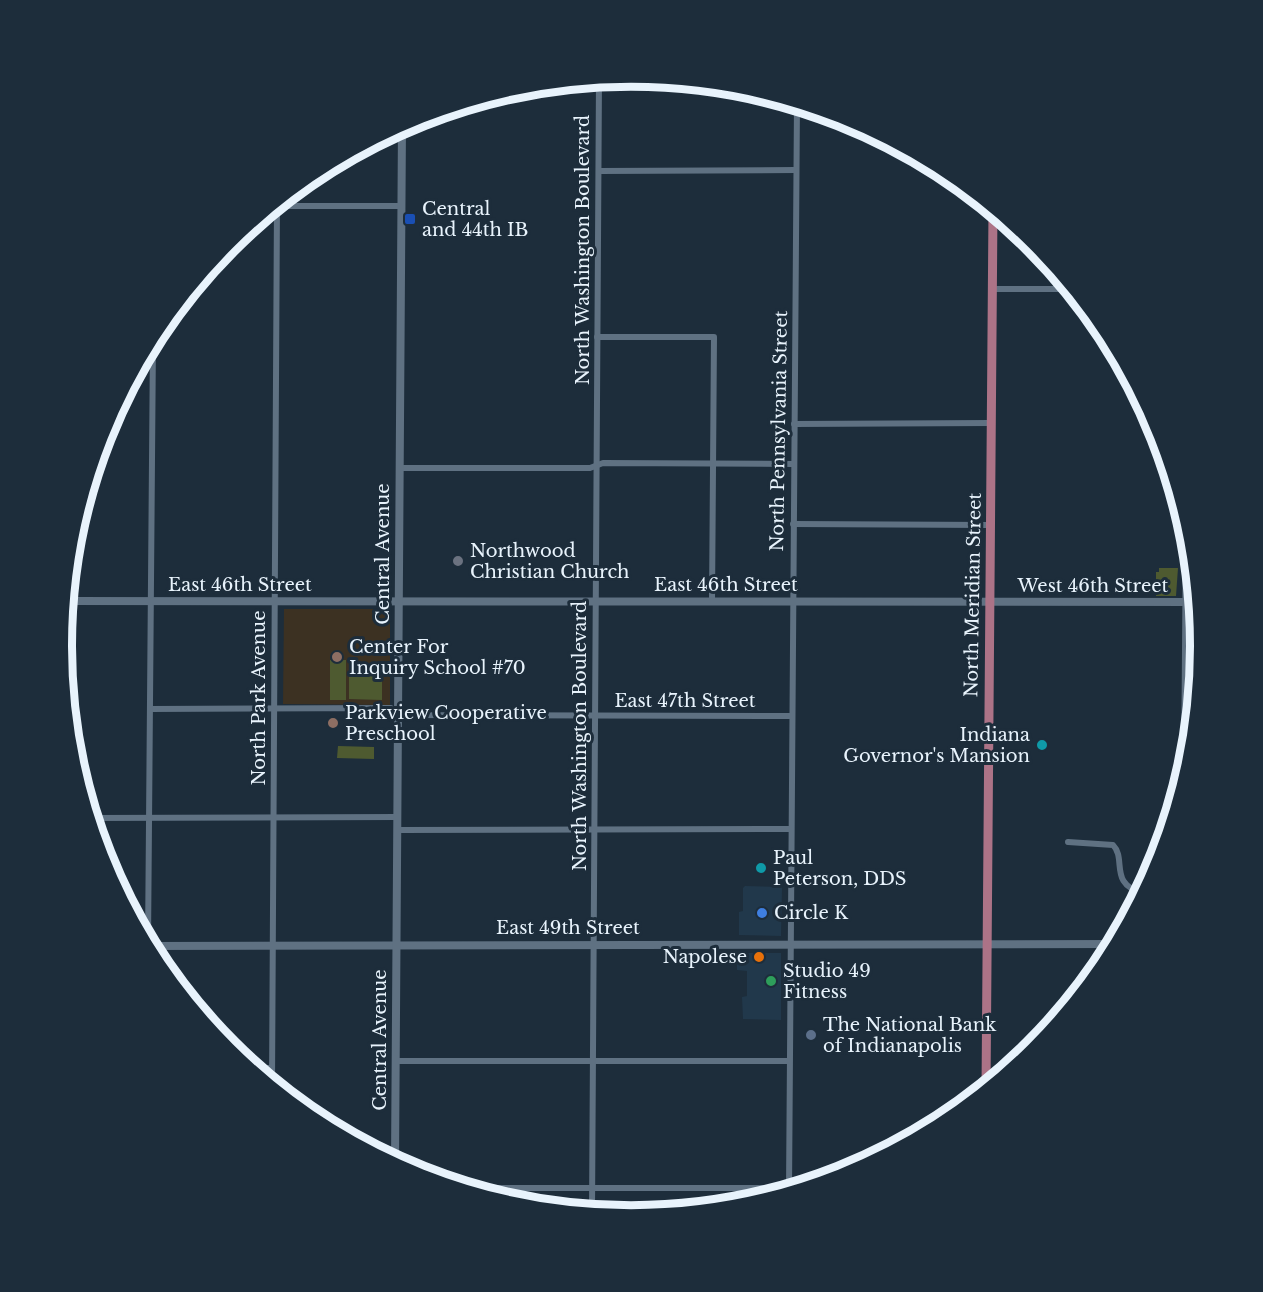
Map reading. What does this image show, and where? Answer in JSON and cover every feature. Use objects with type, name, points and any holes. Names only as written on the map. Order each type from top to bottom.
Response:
[{"type":"main road","name":"Central Avenue","points":[[395,1153],[402,136]]},
{"type":"main road","name":"North Meridian Street","points":[[986,1078],[993,219]]},
{"type":"main road","points":[[1185,723],[1186,576]]},
{"type":"main road","name":"East 46th Street","points":[[74,602],[989,602]]},
{"type":"main road","name":"West 46th Street","points":[[989,602],[1189,602]]},
{"type":"main road","name":"East 49th Street","points":[[159,945],[1105,944]]},
{"type":"street","name":"North Washington Boulevard","points":[[592,1204],[599,88]]},
{"type":"street","name":"North Pennsylvania Street","points":[[789,1182],[797,112]]},
{"type":"street","points":[[598,171],[796,171]]},
{"type":"street","points":[[287,205],[401,206]]},
{"type":"street","name":"North Park Avenue","points":[[272,1074],[276,214]]},
{"type":"street","points":[[992,289],[1062,289]]},
{"type":"street","points":[[597,337],[714,337],[712,602]]},
{"type":"street","points":[[148,928],[153,356]]},
{"type":"street","points":[[794,424],[991,423]]},
{"type":"street","points":[[400,468],[590,468],[603,463],[794,464]]},
{"type":"street","points":[[793,524],[990,525]]},
{"type":"street","name":"East 47th Street","points":[[150,709],[391,708],[398,715],[792,716]]},
{"type":"street","points":[[99,818],[398,817]]},
{"type":"street","points":[[398,830],[791,829]]},
{"type":"street","points":[[1068,842],[1113,845],[1119,851],[1122,878],[1135,890]]},
{"type":"street","points":[[396,1061],[789,1061]]},
{"type":"street","points":[[264,1068],[272,1068]]},
{"type":"street","points":[[495,1188],[762,1190]]},
{"type":"shaded area","name":"Center For Inquiry School #70","points":[[284,609],[390,609],[390,705],[283,704]]},
{"type":"shaded area","points":[[745,886],[782,887],[781,936],[739,935],[739,912],[743,911],[743,888]]},
{"type":"shaded area","points":[[737,953],[781,953],[781,1020],[743,1019],[742,997],[747,996],[747,971],[737,970]]},
{"type":"green space","points":[[1159,568],[1178,568],[1176,596],[1156,596],[1156,572],[1159,572]]},
{"type":"green space","points":[[330,660],[346,660],[346,700],[330,700]]},
{"type":"green space","points":[[349,671],[382,671],[382,700],[349,699]]},
{"type":"green space","points":[[338,746],[374,747],[374,759],[337,758]]},
{"type":"place","name":"Central and 44th IB","points":[[410,219]]},
{"type":"place","name":"Northwood Christian Church","points":[[458,561]]},
{"type":"place","name":"Center For Inquiry School #70","points":[[337,657]]},
{"type":"place","name":"Parkview Cooperative Preschool","points":[[333,723]]},
{"type":"place","name":"Indiana Governor's Mansion","points":[[1042,745]]},
{"type":"place","name":"Paul Peterson, DDS","points":[[761,868]]},
{"type":"place","name":"Circle K","points":[[762,913]]},
{"type":"place","name":"Napolese","points":[[759,957]]},
{"type":"place","name":"Studio 49 Fitness","points":[[771,981]]},
{"type":"place","name":"The National Bank of Indianapolis","points":[[811,1035]]}]
